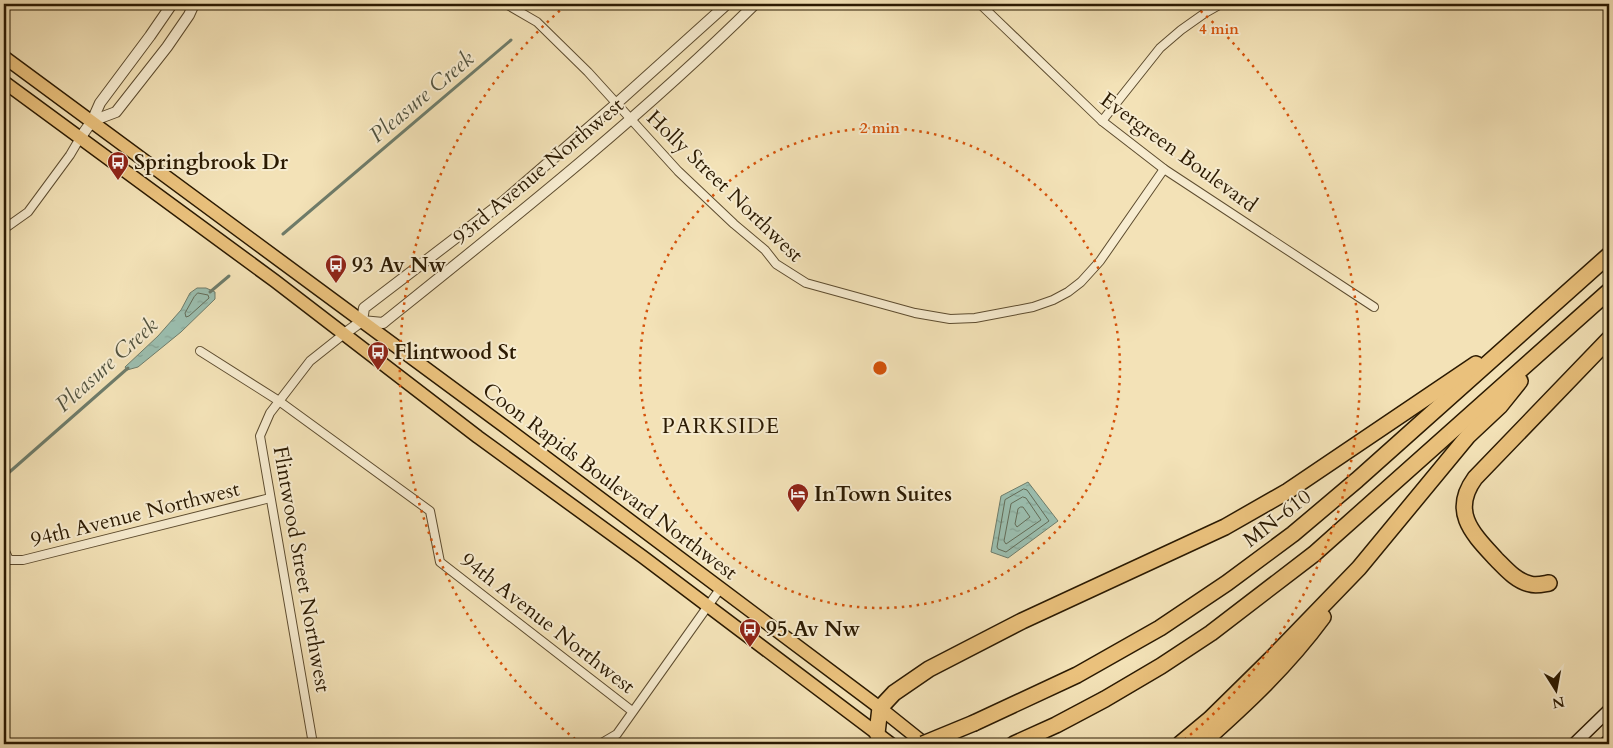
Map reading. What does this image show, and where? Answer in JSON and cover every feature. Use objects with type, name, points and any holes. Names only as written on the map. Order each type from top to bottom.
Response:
[{"type":"highway","name":"MN-610","points":[[924,744],[1077,675],[1160,628],[1227,583],[1293,534],[1329,504],[1525,332],[1609,255]]},
{"type":"highway","points":[[1014,744],[1105,699],[1211,634],[1314,554],[1609,291]]},
{"type":"highway","points":[[877,733],[880,708],[894,693],[929,669],[1022,622],[1225,527],[1288,491],[1525,332]]},
{"type":"highway","points":[[1549,583],[1532,585],[1523,582],[1508,572],[1470,530],[1464,506],[1466,496],[1475,478],[1609,339]]},
{"type":"highway","points":[[1201,744],[1282,668],[1302,646],[1359,568],[1468,436],[1500,406],[1544,350]]},
{"type":"highway","points":[[1180,744],[1210,719],[1359,568]]},
{"type":"main road","name":"Coon Rapids Boulevard Northwest","points":[[4,57],[504,426],[880,708],[924,744]]},
{"type":"main road","name":"Coon Rapids Boulevard Northwest","points":[[4,82],[344,334],[478,437],[708,605],[891,744]]},
{"type":"main road","points":[[1574,744],[1609,710]]},
{"type":"main road","points":[[1605,744],[1609,740]]},
{"type":"street","points":[[4,229],[28,212],[70,155],[92,121],[100,103],[172,4]]},
{"type":"street","points":[[92,121],[116,112],[167,47],[189,15],[194,4]]},
{"type":"street","name":"Holly Street Northwest","points":[[506,4],[537,22],[588,72],[678,171],[734,224],[765,250],[776,264],[786,272],[806,283],[925,315],[950,320],[975,318],[1033,306],[1053,300],[1068,292],[1081,282],[1100,261],[1164,169]]},
{"type":"street","name":"93rd Avenue Northwest","points":[[727,4],[504,201],[364,308],[362,321],[383,323],[517,216],[629,119],[755,4]]},
{"type":"street","name":"Evergreen Boulevard","points":[[980,4],[1102,121],[1164,169],[1374,307]]},
{"type":"street","points":[[1102,121],[1160,48],[1181,30],[1221,4]]},
{"type":"street","name":"Flintwood Street Northwest","points":[[313,744],[260,436],[270,413],[310,361],[362,321]]},
{"type":"street","name":"94th Avenue Northwest","points":[[200,351],[279,401],[430,511],[440,562],[632,711],[720,588]]},
{"type":"street","name":"94th Avenue Northwest","points":[[4,549],[9,560],[23,560],[270,498]]},
{"type":"street","points":[[600,744],[617,734],[632,711]]},
{"type":"water","points":[[197,288],[206,288],[215,292],[215,299],[181,332],[138,367],[127,370],[125,367],[158,336],[181,310],[190,293]]},
{"type":"water","points":[[1028,482],[1058,521],[1008,558],[991,552],[1001,496]]},
{"type":"waterway","name":"Pleasure Creek","points":[[554,8],[559,4]]},
{"type":"waterway","name":"Pleasure Creek","points":[[283,234],[511,40]]},
{"type":"waterway","name":"Pleasure Creek","points":[[210,292],[229,276]]},
{"type":"waterway","name":"Pleasure Creek","points":[[5,476],[128,368]]},
{"type":"place","name":"Springbrook Dr","points":[[118,181]]},
{"type":"place","name":"93 Av Nw","points":[[336,284]]},
{"type":"place","name":"Flintwood St","points":[[378,371]]},
{"type":"place","name":"InTown Suites","points":[[798,513]]},
{"type":"place","name":"95 Av Nw","points":[[750,648]]},
{"type":"district","name":"PARKSIDE","points":[[721,425]]}]
